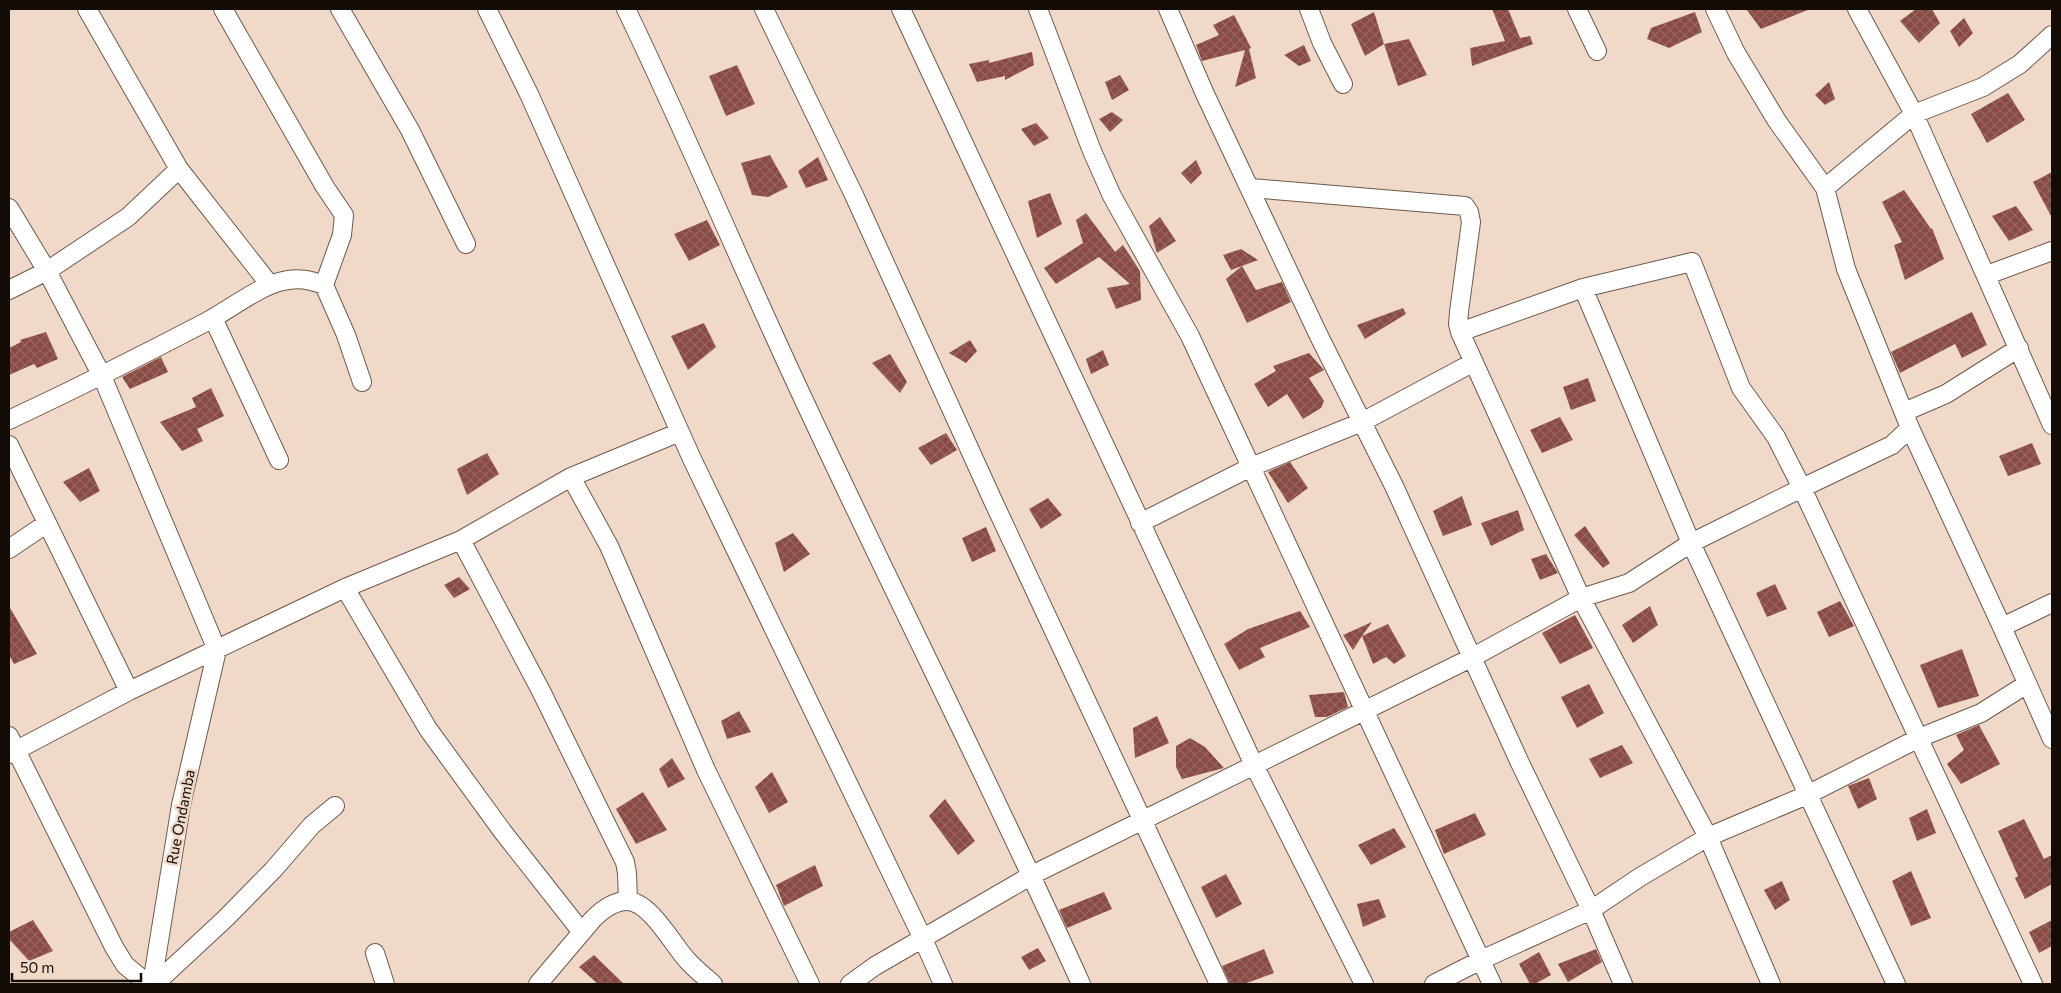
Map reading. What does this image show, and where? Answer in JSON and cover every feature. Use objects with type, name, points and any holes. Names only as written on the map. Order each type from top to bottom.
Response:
[{"type":"street","points":[[87,9],[179,169],[270,285]]},
{"type":"street","points":[[223,9],[325,187],[344,215],[342,235],[324,284],[346,335],[362,382]]},
{"type":"street","points":[[340,9],[410,130],[466,244]]},
{"type":"street","points":[[487,9],[529,94],[680,432],[806,698],[923,938],[943,984]]},
{"type":"street","points":[[626,9],[658,76],[789,370],[1032,875],[1081,984]]},
{"type":"street","points":[[764,9],[854,195],[994,503],[1219,984]]},
{"type":"street","points":[[901,9],[1254,766],[1364,984]]},
{"type":"street","points":[[1038,9],[1092,151],[1112,196],[1190,336],[1492,984]]},
{"type":"street","points":[[1168,9],[1205,94],[1251,188],[1318,334],[1394,486],[1520,763],[1591,910],[1623,984]]},
{"type":"street","points":[[1309,9],[1322,43],[1343,84]]},
{"type":"street","points":[[1577,9],[1597,51]]},
{"type":"street","points":[[1716,9],[1736,53],[1777,121],[1825,188],[1846,269],[1907,420],[2052,739]]},
{"type":"street","points":[[1857,9],[1914,114],[2052,425]]},
{"type":"street","points":[[1825,188],[1914,114],[1983,87],[2020,64],[2052,35]]},
{"type":"street","points":[[9,290],[47,271],[128,217],[179,169]]},
{"type":"street","points":[[1251,188],[1465,206],[1470,212],[1471,222],[1459,312],[1458,324],[1460,332],[1581,598],[1708,837],[1771,984]]},
{"type":"street","points":[[9,208],[47,271],[102,376],[217,650]]},
{"type":"street","points":[[1987,275],[2052,251]]},
{"type":"street","points":[[1460,332],[1583,288],[1692,262],[1741,388],[1776,437],[1802,488],[2033,984]]},
{"type":"street","points":[[9,420],[102,376],[270,285],[284,280],[305,278],[324,284]]},
{"type":"street","points":[[1583,288],[1691,543],[1896,984]]},
{"type":"street","points":[[212,318],[278,460]]},
{"type":"street","points":[[850,984],[875,966],[1032,875],[1473,657],[1581,598],[1629,583],[1691,543],[1892,445],[1907,420],[2019,348]]},
{"type":"street","points":[[1140,523],[1251,467],[1362,422],[1474,362]]},
{"type":"street","points":[[148,984],[125,965],[114,947],[11,746],[345,588],[461,540],[571,477],[680,432]]},
{"type":"street","points":[[9,446],[129,691]]},
{"type":"street","points":[[571,477],[609,546],[706,770],[810,984]]},
{"type":"street","points":[[9,549],[46,524]]},
{"type":"street","points":[[461,540],[541,691],[625,862],[628,901]]},
{"type":"street","points":[[345,588],[428,729],[503,832],[581,932]]},
{"type":"street","points":[[2002,627],[2052,603]]},
{"type":"street","name":"Rue Ondamba","points":[[153,984],[181,805],[217,650]]},
{"type":"street","points":[[1434,984],[1481,960],[1591,910],[1640,877],[1708,837],[1808,795],[1919,738],[1980,713],[2027,684]]},
{"type":"street","points":[[153,984],[226,918],[274,869],[312,825],[335,806]]},
{"type":"street","points":[[538,984],[581,932],[602,911],[616,903],[628,901],[638,905],[647,912],[686,960],[712,984]]},
{"type":"street","points":[[375,953],[386,984]]},
{"type":"building","points":[[1492,9],[1508,9],[1520,38],[1530,36],[1533,44],[1472,66],[1470,48],[1505,41]]},
{"type":"building","points":[[1746,9],[1810,9],[1761,29]]},
{"type":"building","points":[[1916,9],[1932,9],[1940,23],[1919,43],[1900,21]]},
{"type":"building","points":[[1374,12],[1384,44],[1365,56],[1351,24]]},
{"type":"building","points":[[1695,12],[1702,32],[1669,48],[1647,39],[1651,28]]},
{"type":"building","points":[[1234,15],[1251,48],[1249,49],[1256,78],[1235,87],[1245,50],[1202,61],[1196,45],[1219,35],[1213,25]]},
{"type":"building","points":[[1964,18],[1973,33],[1959,47],[1950,31]]},
{"type":"building","points":[[1409,39],[1427,75],[1398,86],[1384,44]]},
{"type":"building","points":[[1304,45],[1311,61],[1299,66],[1284,55]]},
{"type":"building","points":[[1032,52],[1034,65],[1005,80],[1005,76],[977,82],[969,64],[989,60],[989,63]]},
{"type":"building","points":[[737,65],[755,104],[726,116],[709,76]]},
{"type":"building","points":[[1120,75],[1129,90],[1112,100],[1105,82]]},
{"type":"building","points":[[1829,82],[1835,99],[1825,105],[1815,95]]},
{"type":"building","points":[[2008,93],[2025,120],[1987,143],[1971,114]]},
{"type":"building","points":[[1112,112],[1123,120],[1110,132],[1099,119]]},
{"type":"building","points":[[1036,123],[1049,138],[1034,146],[1021,129]]},
{"type":"building","points":[[770,155],[788,187],[768,197],[752,195],[741,163]]},
{"type":"building","points":[[818,157],[828,180],[806,188],[798,171]]},
{"type":"building","points":[[1196,160],[1202,173],[1191,184],[1181,173]]},
{"type":"building","points":[[2052,172],[2052,218],[2033,182]]},
{"type":"building","points":[[1904,190],[1932,228],[1944,259],[1905,280],[1894,245],[1902,242],[1882,202]]},
{"type":"building","points":[[1050,193],[1062,224],[1037,238],[1028,201]]},
{"type":"building","points":[[2016,206],[2033,230],[2009,241],[1992,216]]},
{"type":"building","points":[[1086,213],[1115,252],[1123,245],[1140,271],[1141,300],[1116,309],[1107,288],[1130,284],[1099,257],[1056,284],[1044,268],[1083,243],[1076,220]]},
{"type":"building","points":[[1160,217],[1176,241],[1157,253],[1149,226]]},
{"type":"building","points":[[707,220],[720,245],[689,261],[674,234]]},
{"type":"building","points":[[1241,249],[1258,260],[1231,270],[1223,255]]},
{"type":"building","points":[[1242,266],[1256,290],[1282,282],[1291,302],[1247,323],[1226,279]]},
{"type":"building","points":[[1403,308],[1406,314],[1365,339],[1357,325]]},
{"type":"building","points":[[1972,312],[1987,345],[1962,358],[1955,344],[1900,373],[1891,352]]},
{"type":"building","points":[[704,323],[716,347],[688,370],[671,336]]},
{"type":"building","points":[[46,332],[58,359],[37,368],[34,364],[9,375],[9,348],[21,342],[20,340]]},
{"type":"building","points":[[970,340],[977,351],[966,363],[949,353]]},
{"type":"building","points":[[1103,350],[1109,365],[1091,374],[1086,359]]},
{"type":"building","points":[[1309,353],[1324,370],[1309,378],[1324,401],[1321,408],[1303,419],[1287,394],[1268,407],[1254,384],[1276,371],[1273,366]]},
{"type":"building","points":[[890,354],[907,382],[900,393],[872,363]]},
{"type":"building","points":[[161,357],[168,372],[130,389],[122,377]]},
{"type":"building","points":[[1588,378],[1596,401],[1571,410],[1563,387]]},
{"type":"building","points":[[211,388],[224,416],[197,429],[203,441],[182,451],[160,422],[196,407],[192,398]]},
{"type":"building","points":[[1560,417],[1573,440],[1542,453],[1530,430]]},
{"type":"building","points":[[946,433],[957,450],[931,465],[918,448]]},
{"type":"building","points":[[2032,443],[2041,464],[2008,476],[1999,456]]},
{"type":"building","points":[[487,453],[499,474],[467,495],[457,469]]},
{"type":"building","points":[[1290,462],[1308,488],[1288,503],[1268,472]]},
{"type":"building","points":[[89,468],[100,491],[80,502],[63,482]]},
{"type":"building","points":[[1462,496],[1472,525],[1443,536],[1433,511]]},
{"type":"building","points":[[1048,498],[1062,515],[1041,529],[1029,509]]},
{"type":"building","points":[[1518,510],[1524,530],[1491,546],[1481,523]]},
{"type":"building","points":[[1585,526],[1610,563],[1603,568],[1574,535]]},
{"type":"building","points":[[986,527],[996,551],[972,562],[962,538]]},
{"type":"building","points":[[793,533],[810,554],[784,572],[775,543]]},
{"type":"building","points":[[1546,554],[1558,573],[1540,580],[1531,559]]},
{"type":"building","points":[[459,577],[470,589],[454,598],[444,585]]},
{"type":"building","points":[[1775,584],[1787,609],[1767,617],[1756,593]]},
{"type":"building","points":[[1840,601],[1854,626],[1829,637],[1817,612]]},
{"type":"building","points":[[9,606],[37,654],[14,664],[9,655]]},
{"type":"building","points":[[1650,606],[1658,625],[1633,643],[1622,625]]},
{"type":"building","points":[[1300,611],[1310,627],[1260,648],[1265,657],[1239,670],[1224,644],[1248,629]]},
{"type":"building","points":[[1575,615],[1593,648],[1560,664],[1542,633]]},
{"type":"building","points":[[1372,622],[1362,636],[1353,650],[1343,635]]},
{"type":"building","points":[[1388,624],[1406,656],[1394,664],[1386,657],[1373,664],[1362,636]]},
{"type":"building","points":[[1962,649],[1979,696],[1938,708],[1920,665]]},
{"type":"building","points":[[1589,684],[1604,713],[1577,728],[1561,697]]},
{"type":"building","points":[[1344,692],[1348,707],[1327,717],[1315,717],[1309,695]]},
{"type":"building","points":[[739,711],[751,732],[727,739],[721,721]]},
{"type":"building","points":[[1157,716],[1169,743],[1135,758],[1133,728]]},
{"type":"building","points":[[1979,725],[2000,764],[1961,784],[1947,764],[1964,750],[1956,735]]},
{"type":"building","points":[[1190,738],[1205,747],[1224,768],[1182,779],[1176,767],[1176,746]]},
{"type":"building","points":[[1622,745],[1633,763],[1600,778],[1589,759]]},
{"type":"building","points":[[672,758],[685,779],[668,788],[659,769]]},
{"type":"building","points":[[772,772],[788,802],[769,813],[755,787]]},
{"type":"building","points":[[1869,778],[1877,799],[1858,809],[1848,786]]},
{"type":"building","points":[[643,792],[667,830],[636,844],[616,809]]},
{"type":"building","points":[[945,799],[975,841],[958,855],[929,816]]},
{"type":"building","points":[[1927,809],[1936,833],[1917,841],[1909,818]]},
{"type":"building","points":[[1475,813],[1486,835],[1444,854],[1435,830]]},
{"type":"building","points":[[2024,819],[2044,859],[2052,855],[2052,884],[2025,899],[2015,878],[2018,876],[1998,831]]},
{"type":"building","points":[[1394,828],[1406,847],[1371,865],[1358,845]]},
{"type":"building","points":[[815,865],[823,886],[784,906],[776,885]]},
{"type":"building","points":[[1911,871],[1931,918],[1911,926],[1892,881]]},
{"type":"building","points":[[1226,874],[1242,904],[1216,918],[1201,887]]},
{"type":"building","points":[[1782,881],[1790,900],[1775,910],[1764,890]]},
{"type":"building","points":[[1104,892],[1112,909],[1067,928],[1059,910]]},
{"type":"building","points":[[1379,899],[1386,917],[1363,927],[1357,904]]},
{"type":"building","points":[[33,920],[53,951],[29,961],[9,939],[9,932]]},
{"type":"building","points":[[2052,920],[2052,946],[2039,953],[2029,932]]},
{"type":"building","points":[[1038,948],[1046,961],[1029,970],[1021,957]]},
{"type":"building","points":[[1264,949],[1274,973],[1244,984],[1230,984],[1222,966]]},
{"type":"building","points":[[1596,949],[1602,962],[1568,982],[1558,964]]},
{"type":"building","points":[[1539,952],[1551,975],[1535,984],[1530,984],[1519,964]]},
{"type":"building","points":[[594,955],[624,984],[598,984],[579,967]]}]
